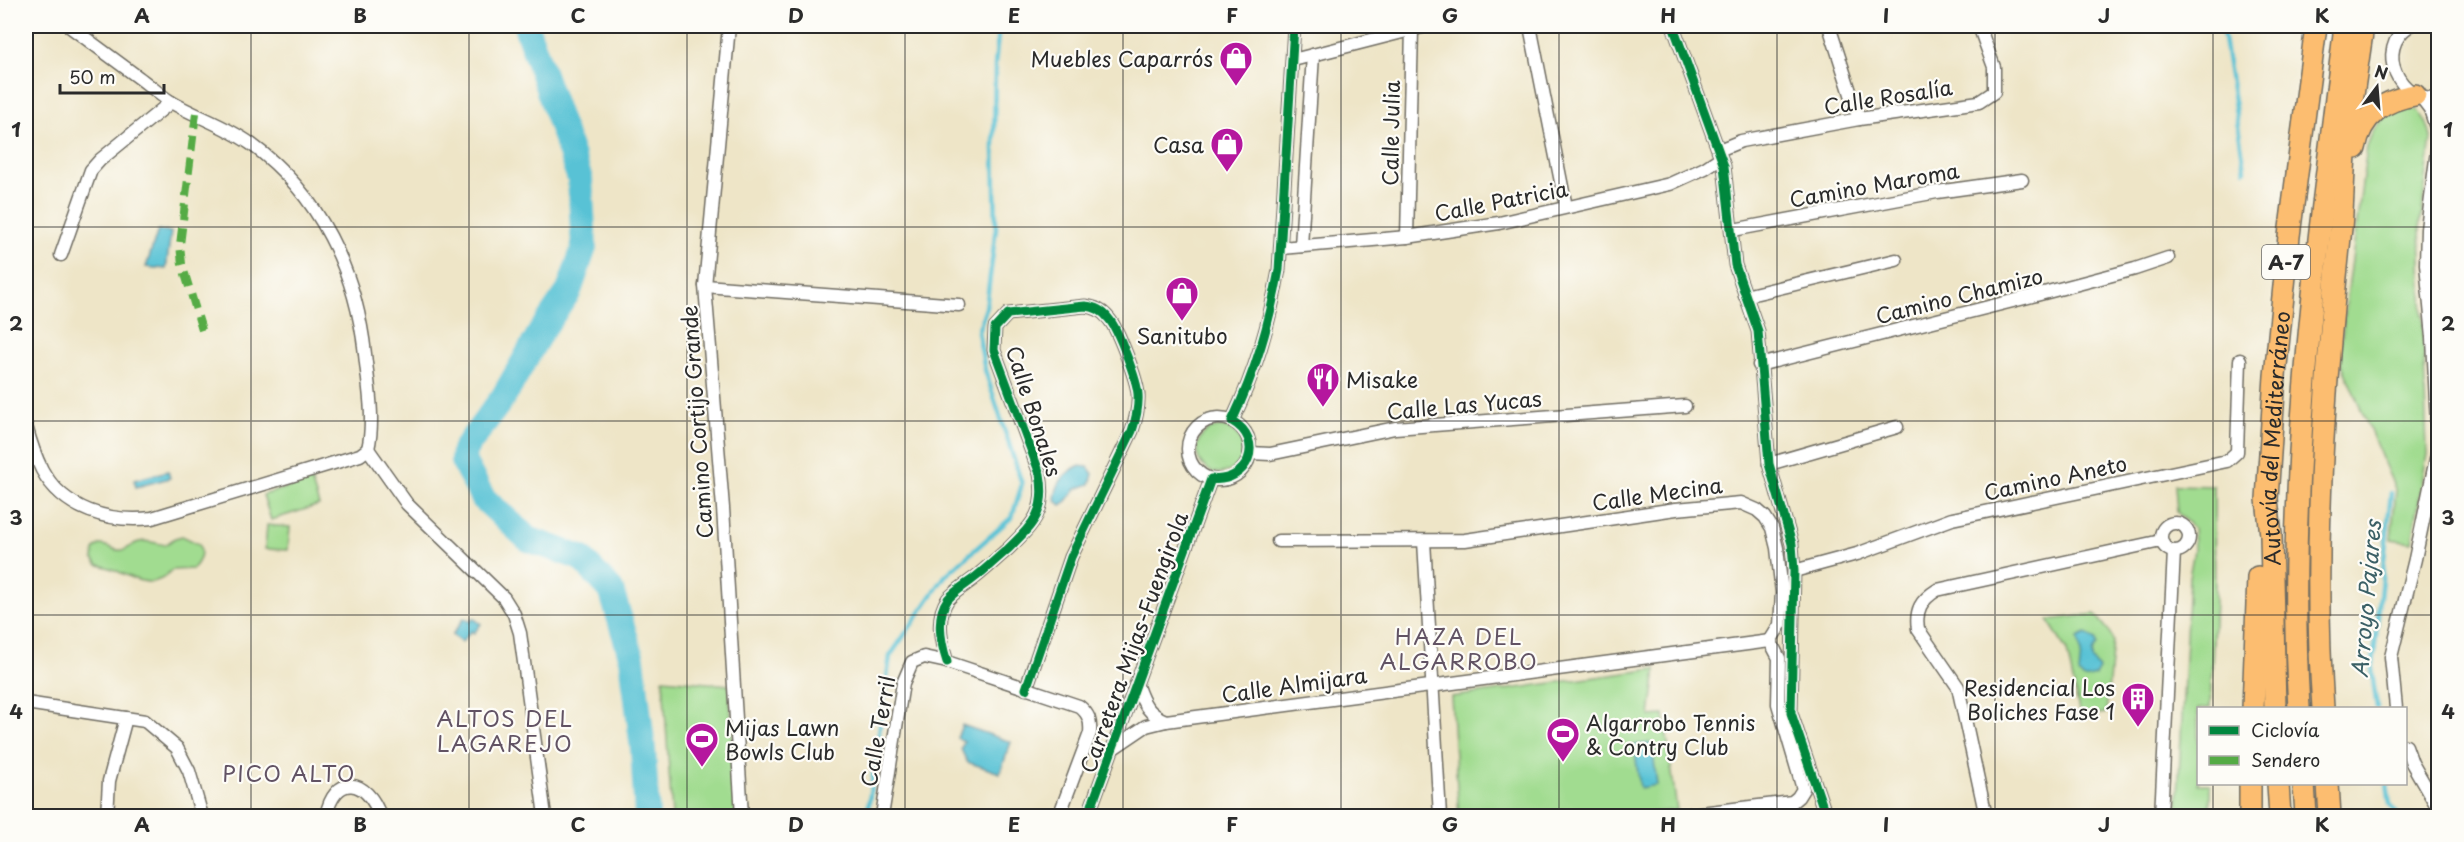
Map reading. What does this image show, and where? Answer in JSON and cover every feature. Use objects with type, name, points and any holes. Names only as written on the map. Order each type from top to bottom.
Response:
[{"type":"highway","name":"Autovía del Mediterráneo","points":[[2275,707],[2271,535],[2267,499],[2287,248],[2316,26]]},
{"type":"highway","name":"Autovía del Mediterráneo","points":[[2299,707],[2296,659],[2299,442],[2309,318],[2345,26]]},
{"type":"highway","points":[[2323,707],[2319,658],[2320,500],[2330,321],[2341,225],[2345,157],[2363,26]]},
{"type":"highway","points":[[2341,225],[2357,139],[2365,121],[2380,106],[2398,98],[2418,96]]},
{"type":"highway","points":[[2253,707],[2260,534],[2267,499]]},
{"type":"highway","points":[[2250,785],[2250,816]]},
{"type":"highway","points":[[2278,785],[2280,816]]},
{"type":"highway","points":[[2304,785],[2306,816]]},
{"type":"highway","points":[[2328,785],[2330,816]]},
{"type":"street","points":[[26,426],[43,471],[55,488],[71,501],[93,513],[132,520],[152,518],[360,455],[368,449],[371,438],[368,383],[358,305],[330,235],[314,207],[293,181],[251,144],[221,125],[171,102],[69,26]]},
{"type":"street","name":"Camino Cortijo Grande","points":[[729,26],[705,286],[723,508],[742,816]]},
{"type":"street","points":[[1232,421],[1251,380],[1265,339],[1281,248],[1294,26]]},
{"type":"street","points":[[1293,60],[1426,26]]},
{"type":"street","points":[[1530,26],[1566,207]]},
{"type":"street","points":[[1674,26],[1724,166],[1735,265],[1758,331],[1769,464],[1792,544],[1794,571],[1791,712],[1826,816]]},
{"type":"street","points":[[1829,26],[1859,119]]},
{"type":"street","name":"Calle Rosalía","points":[[1720,154],[1741,141],[1859,119],[1979,102],[1994,92],[1994,67],[1979,26]]},
{"type":"street","points":[[2409,26],[2396,40],[2392,61],[2401,84],[2418,96],[2430,110],[2439,134]]},
{"type":"street","name":"Calle Julia","points":[[1407,237],[1412,29]]},
{"type":"street","points":[[1301,246],[1313,55]]},
{"type":"street","points":[[2418,96],[2439,99]]},
{"type":"street","points":[[62,255],[91,170],[171,102]]},
{"type":"street","points":[[2396,707],[2391,657],[2415,560],[2438,448],[2433,337],[2426,264],[2427,229],[2439,143]]},
{"type":"street","name":"Calle Patricia","points":[[1281,248],[1407,237],[1499,223],[1670,184],[1705,168],[1720,154]]},
{"type":"street","name":"Camino Maroma","points":[[1732,230],[1926,194],[2022,180]]},
{"type":"street","name":"Camino Chamizo","points":[[1760,365],[2051,292],[2168,258]]},
{"type":"street","points":[[1745,296],[1896,260]]},
{"type":"street","points":[[705,286],[958,304]]},
{"type":"street","name":"Calle Bonales","points":[[947,662],[940,622],[948,598],[986,569],[1031,526],[1041,502],[1040,474],[994,350],[995,328],[1008,314],[1085,306],[1096,308],[1108,317],[1117,331],[1138,392],[1137,415],[1071,557],[1026,689]]},
{"type":"street","name":"Camino Aneto","points":[[1794,571],[1857,554],[1952,519],[2228,461],[2237,452],[2240,360]]},
{"type":"street","name":"Calle Las Yucas","points":[[1250,453],[1270,454],[1395,428],[1685,406]]},
{"type":"street","points":[[1215,418],[1232,421],[1245,433],[1250,453],[1243,469],[1236,475],[1220,480],[1211,479],[1196,471],[1188,456],[1190,439],[1199,425],[1215,418]]},
{"type":"street","points":[[1769,464],[1898,427]]},
{"type":"street","points":[[368,449],[407,504],[504,597],[518,624],[545,816]]},
{"type":"street","name":"Carretera Mijas-Fuengirola","points":[[1088,816],[1211,479]]},
{"type":"street","name":"Calle Mecina","points":[[1278,541],[1466,540],[1676,509],[1741,503],[1757,510],[1765,517],[1772,528],[1777,548],[1782,593],[1780,625],[1770,641]]},
{"type":"street","points":[[2170,523],[2178,523],[2186,528],[2189,536],[2188,543],[2183,548],[2174,551],[2164,547],[2161,541],[2163,528],[2170,523]]},
{"type":"street","points":[[1424,541],[1440,816]]},
{"type":"street","points":[[1991,816],[1985,812],[1958,687],[1918,629],[1916,618],[1925,598],[1937,590],[2161,541]]},
{"type":"street","points":[[2161,816],[2174,551]]},
{"type":"street","points":[[1676,816],[1792,802],[1798,798],[1803,789],[1778,704],[1779,658],[1770,641]]},
{"type":"street","name":"Calle Almijara","points":[[1114,747],[1146,726],[1166,721],[1770,641]]},
{"type":"street","name":"Calle Terril","points":[[882,816],[907,670],[912,662],[924,657],[947,662],[1079,706],[1087,712],[1090,733],[1059,816]]},
{"type":"street","points":[[1137,686],[1144,705],[1154,716],[1166,721]]},
{"type":"street","points":[[26,702],[145,721],[177,748],[189,771],[202,816]]},
{"type":"street","points":[[107,816],[109,781],[126,718]]},
{"type":"street","points":[[2407,749],[2412,763],[2439,808]]},
{"type":"street","points":[[326,816],[328,804],[335,793],[341,787],[350,784],[358,786],[368,794],[380,816]]},
{"type":"green space","points":[[2401,106],[2414,109],[2422,116],[2431,138],[2420,228],[2427,454],[2412,542],[2391,539],[2396,491],[2339,358],[2367,147],[2379,123]]},
{"type":"green space","points":[[1220,427],[1236,434],[1243,450],[1236,466],[1220,473],[1204,466],[1197,450],[1204,434]]},
{"type":"green space","points":[[311,480],[319,505],[271,520],[263,495]]},
{"type":"green space","points":[[2175,485],[2214,486],[2215,599],[2210,707],[2197,707],[2197,785],[2210,785],[2210,816],[2177,816],[2189,577],[2194,550],[2193,528],[2177,512]]},
{"type":"green space","points":[[267,525],[290,527],[288,550],[265,549]]},
{"type":"green space","points":[[182,536],[199,544],[201,554],[197,563],[193,569],[172,570],[163,578],[153,582],[138,580],[98,565],[93,559],[94,550],[99,545],[119,550],[143,541],[165,545]]},
{"type":"green space","points":[[2095,614],[2108,630],[2113,641],[2106,713],[2080,716],[2067,651],[2048,620]]},
{"type":"green space","name":"Algarrobo Tennis & Contry Club","points":[[1656,669],[1650,716],[1664,715],[1677,810],[1622,816],[1459,816],[1451,697]]},
{"type":"green space","name":"Mijas Lawn Bowls Club","points":[[663,679],[729,685],[738,816],[672,816]]},
{"type":"water","points":[[158,230],[171,232],[166,269],[146,267]]},
{"type":"water","points":[[1078,466],[1088,467],[1093,474],[1090,484],[1076,489],[1061,505],[1055,500],[1059,484],[1069,472]]},
{"type":"water","points":[[168,471],[170,478],[136,487],[134,480]]},
{"type":"water","points":[[464,618],[470,622],[473,618],[481,624],[462,642],[452,635]]},
{"type":"water","points":[[2086,634],[2096,640],[2097,645],[2092,653],[2092,659],[2099,669],[2095,676],[2085,679],[2079,675],[2081,651],[2078,638]]},
{"type":"water","points":[[962,725],[1011,742],[1000,773],[967,762],[961,749],[964,741],[957,738]]},
{"type":"water","points":[[1652,743],[1657,785],[1640,788],[1634,745]]},
{"type":"waterway","points":[[526,26],[580,179],[584,247],[569,291],[540,333],[504,396],[464,450],[463,461],[483,498],[528,539],[581,558],[611,590],[632,659],[643,750],[647,816]]},
{"type":"waterway","points":[[867,816],[890,656],[945,576],[1012,517],[1022,484],[985,370],[978,332],[986,308],[996,228],[995,65],[999,26]]},
{"type":"waterway","name":"Arroyo Pajares","points":[[2222,26],[2245,170]]},
{"type":"waterway","name":"Arroyo Pajares","points":[[2377,707],[2372,673],[2391,493]]},
{"type":"waterway","name":"Arroyo Pajares","points":[[2387,785],[2390,805],[2400,816]]},
{"type":"marked path","points":[[196,113],[180,245],[182,264],[202,330]]},
{"type":"cycle path","points":[[1088,816],[1211,479],[1224,479],[1235,475],[1248,459],[1250,449],[1248,439],[1242,429],[1232,421],[1261,347],[1279,270],[1294,26]]},
{"type":"cycle path","points":[[1673,26],[1724,166],[1735,265],[1758,331],[1769,464],[1792,544],[1794,571],[1791,713],[1826,816]]},
{"type":"cycle path","points":[[947,662],[940,622],[948,599],[1008,549],[1025,532],[1040,508],[1042,487],[1040,474],[994,350],[995,328],[1008,314],[1085,306],[1095,308],[1109,319],[1127,355],[1137,387],[1137,413],[1132,431],[1071,557],[1026,689]]},
{"type":"place","name":"Muebles Caparrós","points":[[1236,87]]},
{"type":"place","name":"Casa","points":[[1227,173]]},
{"type":"place","name":"Sanitubo","points":[[1182,322]]},
{"type":"place","name":"Misake","points":[[1323,408]]},
{"type":"place","name":"Residencial Los Boliches Fase 1","points":[[2138,728]]},
{"type":"place","name":"Algarrobo Tennis & Contry Club","points":[[1563,763]]},
{"type":"place","name":"Mijas Lawn Bowls Club","points":[[702,768]]},
{"type":"district","name":"HAZA DEL ALGARROBO","points":[[1459,648]]},
{"type":"district","name":"ALTOS DEL LAGAREJO","points":[[505,730]]},
{"type":"district","name":"PICO ALTO","points":[[289,772]]}]
